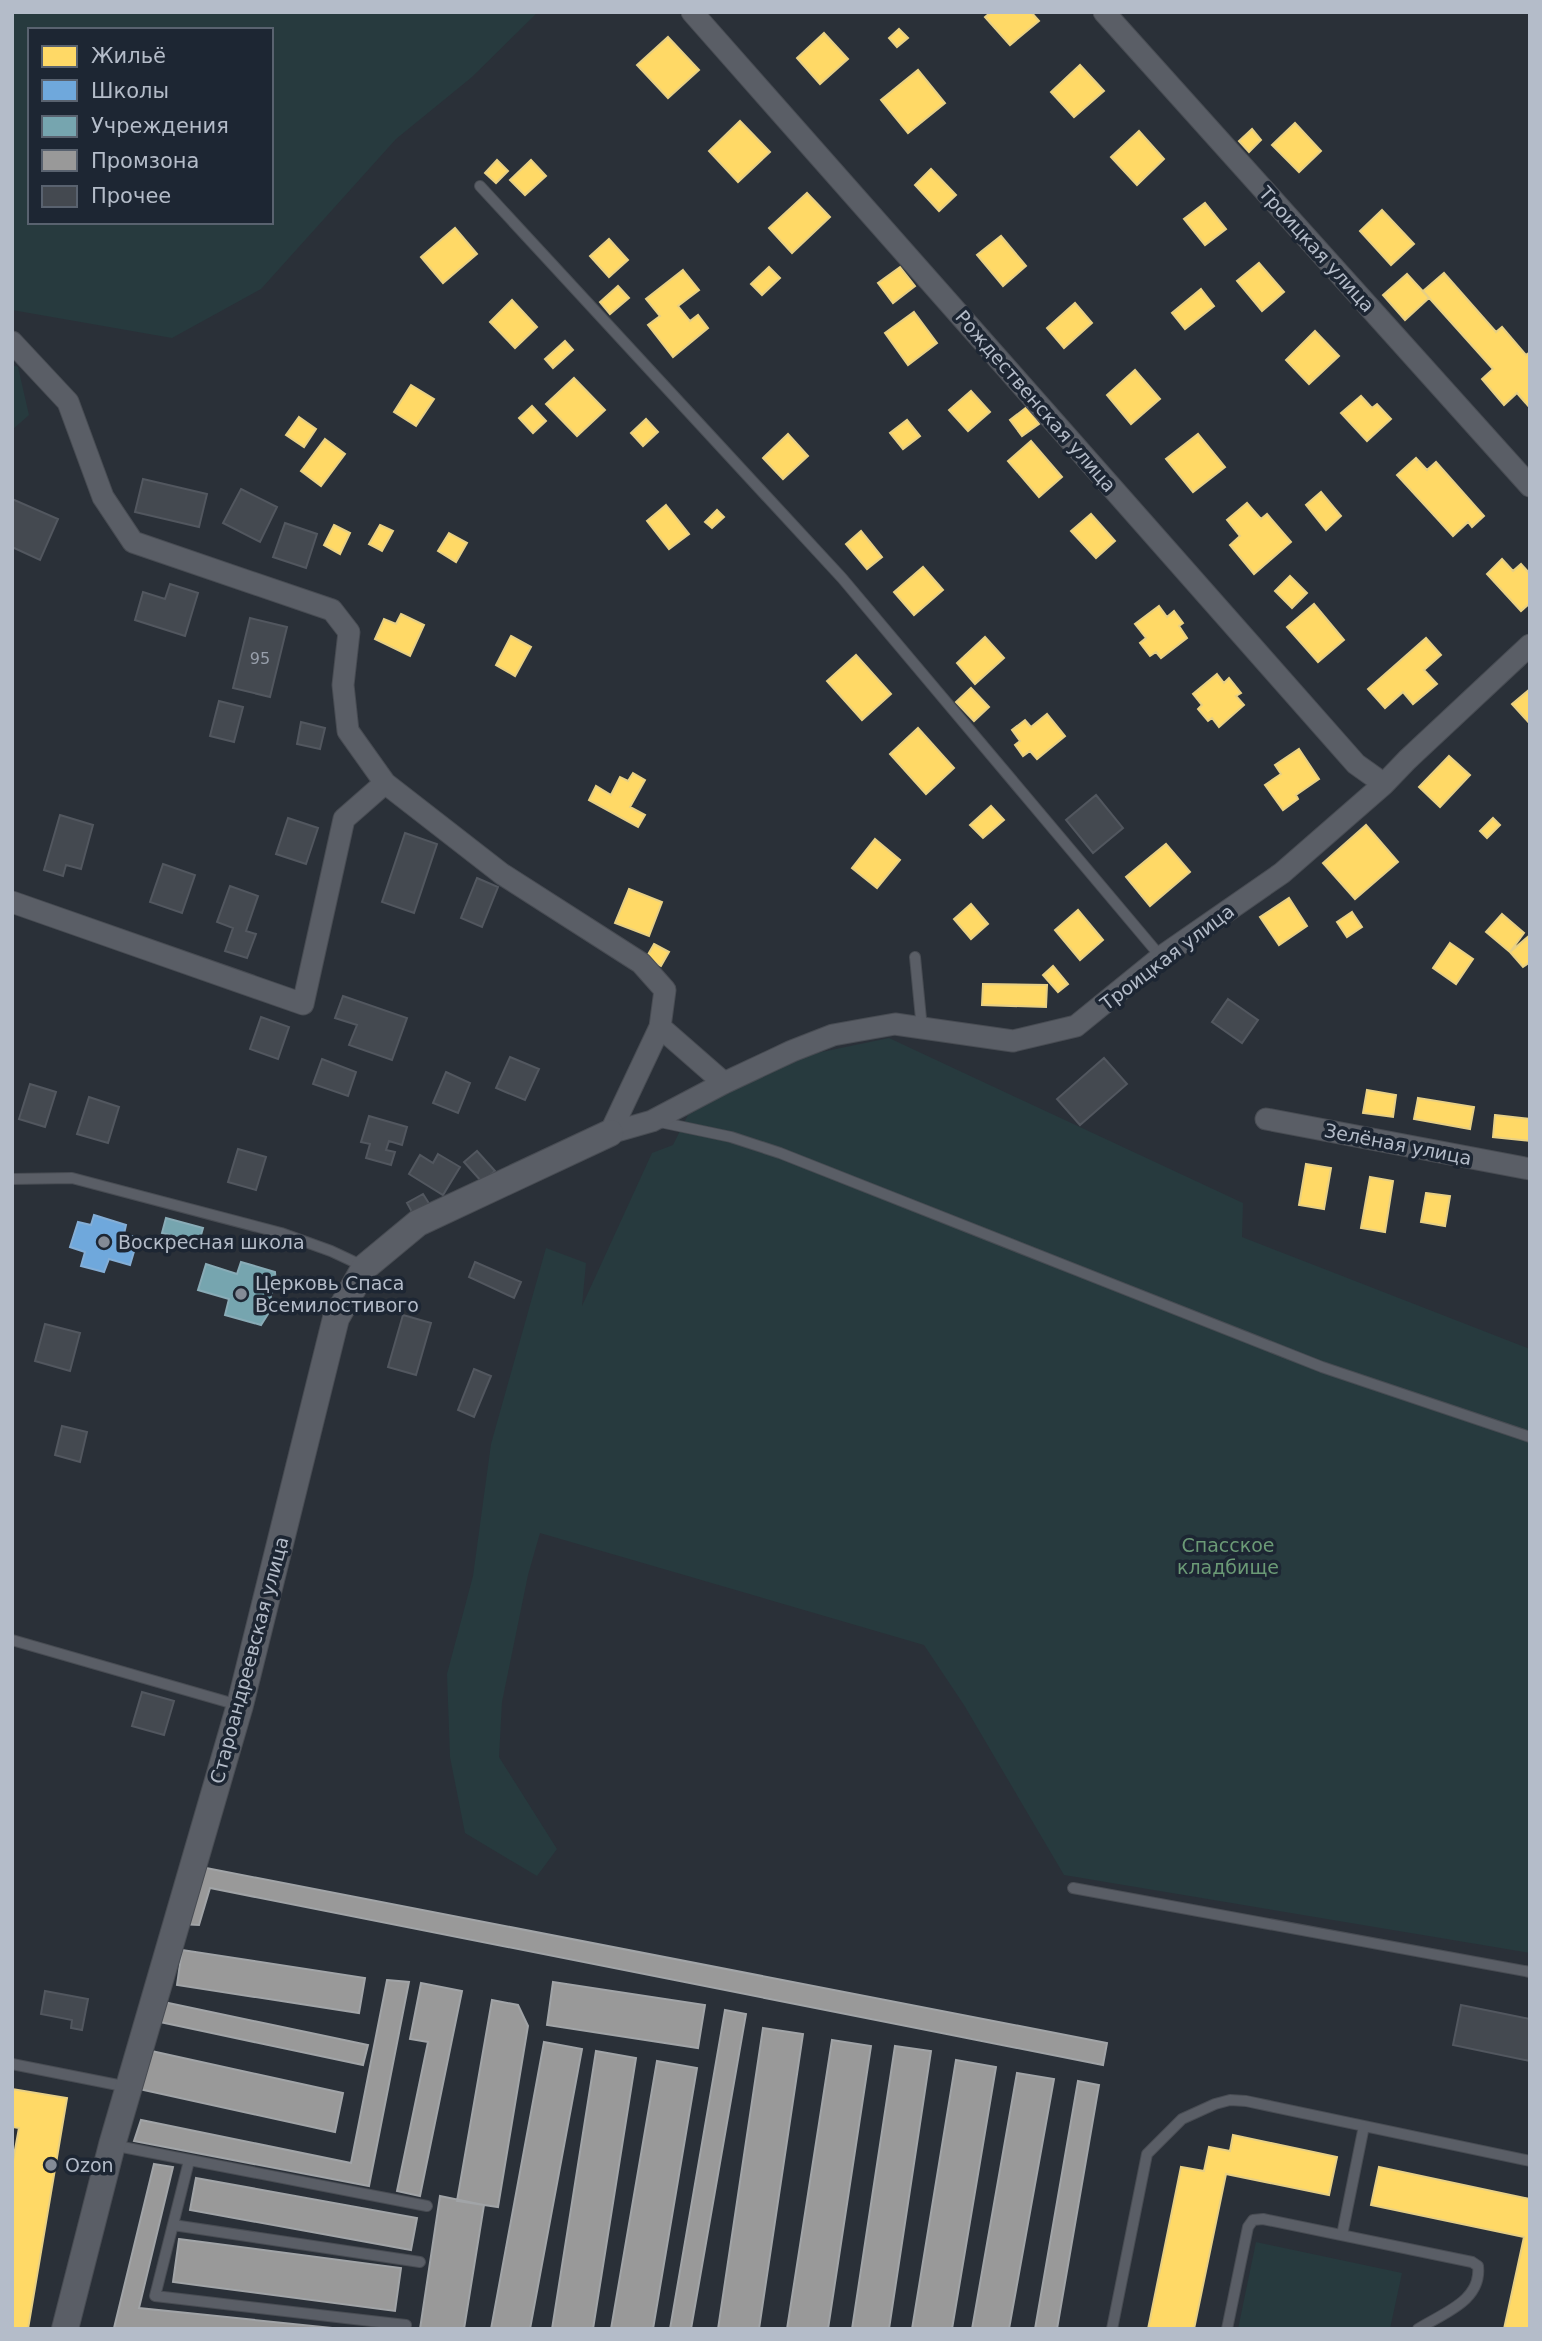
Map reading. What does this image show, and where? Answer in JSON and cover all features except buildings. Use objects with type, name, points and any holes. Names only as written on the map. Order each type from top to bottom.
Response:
[{"type":"street","name":"Рождественская улица","points":[[692,12],[1356,765],[1384,784]]},
{"type":"street","name":"Троицкая улица","points":[[1104,12],[1530,486]]},
{"type":"street","points":[[12,342],[68,402],[103,496],[133,542],[332,610],[349,632],[343,685],[348,731],[385,783],[502,874],[641,963],[665,990],[660,1027],[610,1133]]},
{"type":"street","name":"Троицкая улица","points":[[610,1133],[652,1121],[724,1083],[833,1035],[895,1024],[1013,1041],[1076,1026],[1161,957],[1282,873],[1384,784],[1530,645]]},
{"type":"street","points":[[12,902],[303,1004],[344,819],[385,783]]},
{"type":"street","points":[[660,1027],[724,1083]]},
{"type":"street","name":"Зелёная улица","points":[[1266,1119],[1530,1169]]},
{"type":"street","name":"Староандреевская улица","points":[[65,2329],[128,2087],[240,1705],[336,1318],[365,1267],[418,1223],[610,1133]]},
{"type":"lane","points":[[481,186],[842,578],[1161,957]]},
{"type":"lane","points":[[915,957],[922,1028]]},
{"type":"lane","points":[[652,1121],[731,1137],[780,1153],[1322,1367],[1530,1437]]},
{"type":"lane","points":[[12,1179],[72,1178],[281,1233],[365,1267]]},
{"type":"lane","points":[[12,1640],[240,1705]]},
{"type":"lane","points":[[1073,1888],[1530,1972]]},
{"type":"lane","points":[[12,2064],[128,2087]]},
{"type":"lane","points":[[1112,2329],[1147,2154],[1182,2119],[1214,2104],[1230,2100],[1246,2101],[1530,2161]]},
{"type":"lane","points":[[1342,2235],[1364,2126]]},
{"type":"lane","points":[[112,2145],[428,2206]]},
{"type":"lane","points":[[189,2161],[155,2297],[406,2325]]},
{"type":"lane","points":[[1227,2329],[1248,2227],[1253,2220],[1263,2219],[1472,2262],[1478,2266],[1476,2285],[1468,2298],[1418,2329]]},
{"type":"lane","points":[[173,2225],[420,2262]]},
{"type":"green space","points":[[12,12],[538,12],[472,77],[396,139],[261,289],[172,338],[12,310]]},
{"type":"green space","points":[[12,365],[18,367],[29,415],[12,430]]},
{"type":"green space","name":"Спасское кладбище","points":[[889,1038],[1243,1203],[1242,1237],[1530,1349],[1530,1953],[1064,1875],[964,1705],[924,1645],[540,1533],[528,1575],[502,1702],[499,1757],[557,1849],[537,1876],[465,1833],[450,1757],[447,1674],[473,1576],[491,1444],[546,1248],[586,1263],[582,1306],[652,1153],[673,1145],[688,1115],[788,1059]]},
{"type":"green space","points":[[1256,2242],[1402,2273],[1390,2329],[1238,2329]]},
{"type":"place","name":"Воскресная школа","points":[[104,1242]]},
{"type":"place","name":"Церковь Спаса Всемилостивого","points":[[241,1294]]},
{"type":"place","name":"Ozon","points":[[51,2165]]}]
